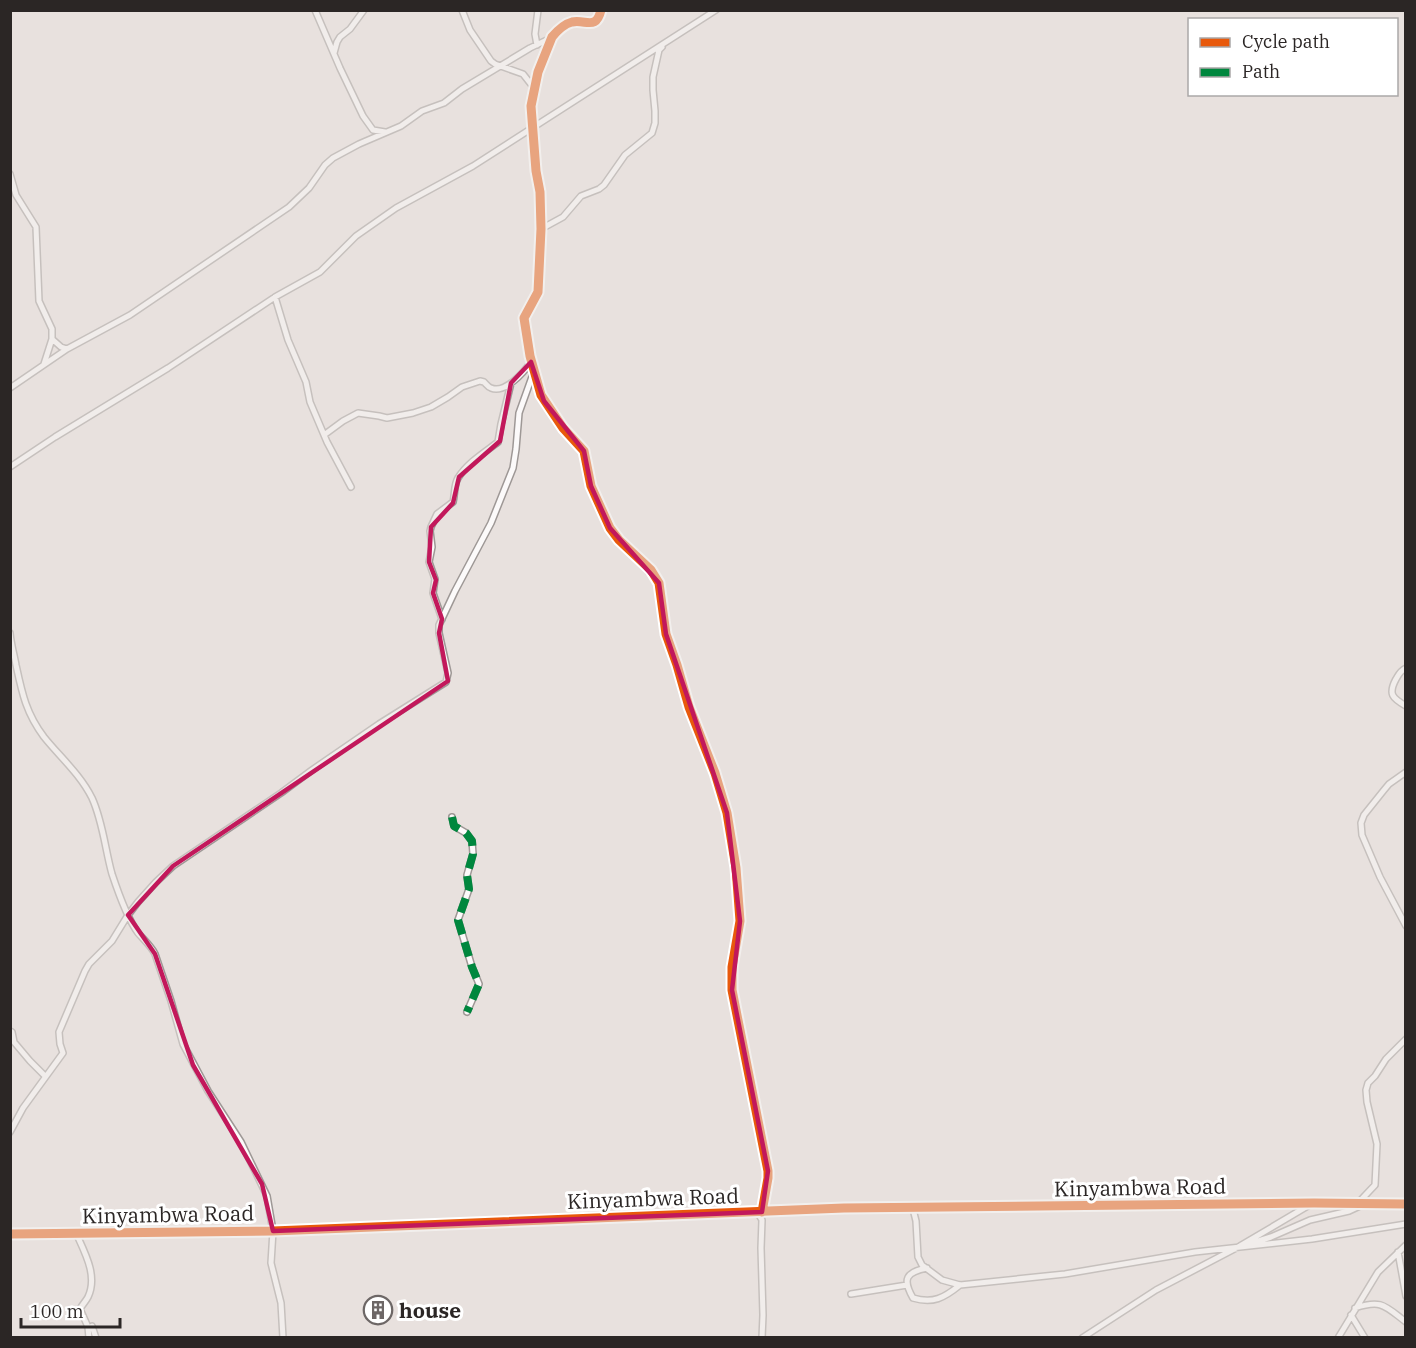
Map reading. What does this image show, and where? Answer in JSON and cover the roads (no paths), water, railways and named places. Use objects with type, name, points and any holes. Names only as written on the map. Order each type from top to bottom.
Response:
[{"type":"street","points":[[315,10],[369,125],[374,130],[386,133]]},
{"type":"street","points":[[334,54],[340,37],[364,10]]},
{"type":"street","points":[[462,10],[467,25],[491,61],[523,74],[534,88]]},
{"type":"street","points":[[537,45],[535,34],[538,10]]},
{"type":"street","points":[[10,388],[67,349],[130,315],[289,207],[309,188],[325,165],[333,158],[401,126],[422,111],[444,103],[462,89],[552,38],[564,26],[572,22],[591,24],[597,20],[601,10]]},
{"type":"street","points":[[10,467],[176,363],[275,297],[320,272],[356,236],[396,207],[473,166],[716,10]]},
{"type":"street","points":[[552,38],[538,72],[531,106],[540,192],[541,229],[538,292],[524,318],[531,362],[541,395],[563,428],[584,451],[591,486],[610,528],[651,570],[659,583],[666,634],[727,813],[736,868],[740,921],[732,967],[732,990],[768,1171],[759,1212],[762,1220],[764,1315],[762,1338]]},
{"type":"street","points":[[541,229],[563,217],[582,196],[604,185],[625,155],[652,133],[655,123],[653,77],[659,50],[663,45]]},
{"type":"street","points":[[10,174],[16,195],[36,227],[39,301],[52,329],[52,339],[44,365]]},
{"type":"street","points":[[275,297],[288,339],[306,382],[310,402],[351,487]]},
{"type":"street","points":[[52,339],[67,349]]},
{"type":"street","points":[[324,435],[358,413],[392,418],[431,407],[462,387],[475,382],[484,382],[495,389],[504,387],[511,383],[531,362]]},
{"type":"street","points":[[10,1132],[23,1108],[63,1053],[59,1032],[89,964],[112,941],[128,915],[156,882],[173,866],[312,770],[446,682],[448,672],[439,633],[442,620],[487,532],[513,468],[519,413],[534,373]]},
{"type":"street","points":[[442,620],[433,593],[435,579],[429,562],[432,547],[430,527],[437,514],[453,502],[459,477],[498,442],[511,383]]},
{"type":"street","points":[[10,633],[22,697],[29,714],[44,736],[78,775],[93,801],[98,812],[112,874],[137,932],[155,954],[183,1044],[208,1091],[241,1142],[262,1184],[273,1231],[271,1263],[281,1303],[283,1338]]},
{"type":"street","points":[[1406,668],[1400,673],[1391,692],[1396,700],[1406,706]]},
{"type":"street","points":[[1406,772],[1389,784],[1364,815],[1361,823],[1362,835],[1380,877],[1406,927]]},
{"type":"street","points":[[452,817],[454,826],[466,833],[472,841],[473,855],[467,875],[469,889],[459,920],[479,984],[467,1012]]},
{"type":"street","points":[[10,1031],[14,1042],[45,1076]]},
{"type":"street","points":[[1238,1247],[1271,1237],[1310,1220],[1349,1211],[1362,1203],[1375,1185],[1377,1144],[1366,1102],[1366,1090],[1368,1083],[1386,1059],[1406,1039]]},
{"type":"street","points":[[1082,1338],[1156,1290],[1238,1247],[1314,1203]]},
{"type":"street","name":"Kinyambwa Road","points":[[10,1234],[273,1231],[844,1208],[1406,1204]]},
{"type":"street","points":[[915,1208],[918,1257],[922,1265],[942,1280],[960,1285],[1065,1274],[1195,1252],[1312,1239],[1406,1224]]},
{"type":"street","points":[[76,1233],[91,1274],[92,1284],[80,1309],[88,1326],[89,1338]]},
{"type":"street","points":[[1338,1338],[1378,1272],[1406,1245]]},
{"type":"street","points":[[1398,1252],[1406,1296]]},
{"type":"street","points":[[927,1268],[913,1271],[906,1281],[913,1298],[924,1301],[934,1300],[947,1295],[960,1285]]},
{"type":"street","points":[[851,1294],[907,1285]]},
{"type":"street","points":[[1355,1308],[1376,1303],[1386,1306],[1406,1322]]},
{"type":"street","points":[[1351,1315],[1365,1338]]},
{"type":"street","points":[[92,1326],[96,1338]]},
{"type":"place","name":"house","points":[[378,1310]]}]
